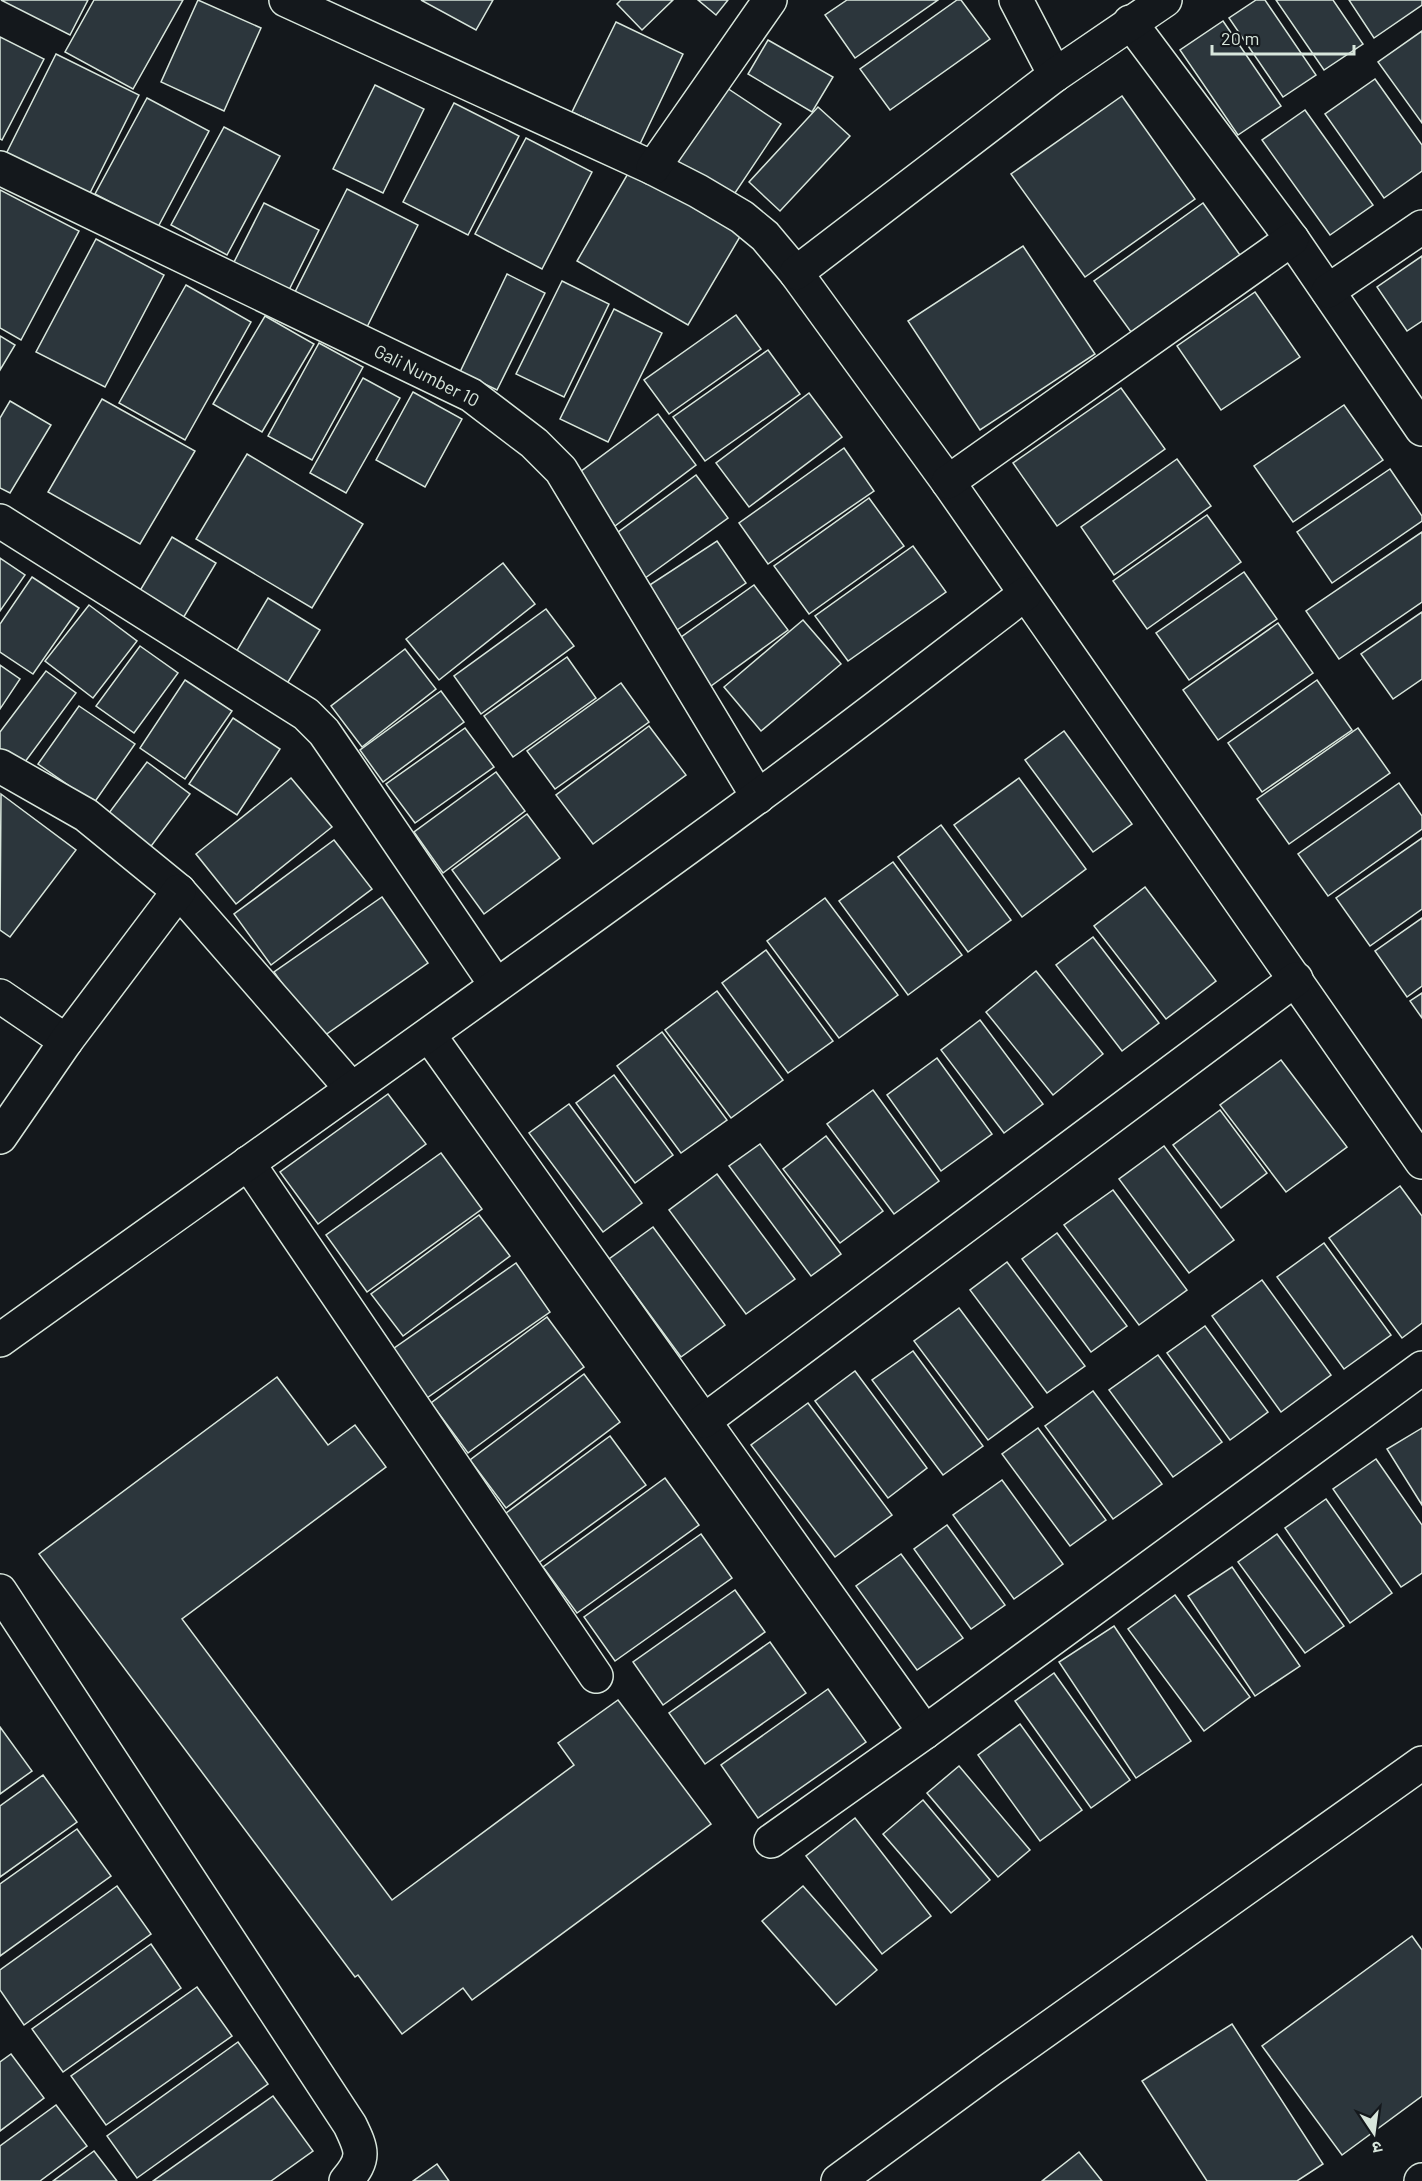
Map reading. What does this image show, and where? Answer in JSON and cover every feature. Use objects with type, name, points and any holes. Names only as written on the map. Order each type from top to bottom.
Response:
[{"type":"street","points":[[286,0],[653,168],[742,217],[765,236],[796,273],[948,482],[1422,1162]]},
{"type":"street","points":[[653,168],[770,0]]},
{"type":"street","points":[[1016,0],[1056,75]]},
{"type":"street","points":[[796,273],[1056,75],[1165,0]]},
{"type":"street","points":[[1130,22],[1292,239],[1422,429]]},
{"type":"street","name":"Gali Number 10","points":[[0,168],[471,395],[534,443],[561,470],[758,797]]},
{"type":"street","points":[[1328,291],[1422,227]]},
{"type":"street","points":[[948,482],[1292,239]]},
{"type":"street","points":[[0,521],[306,714],[324,732],[338,751],[496,985]]},
{"type":"street","points":[[0,1340],[351,1088],[429,1035],[758,797],[1025,594]]},
{"type":"street","points":[[0,766],[86,814],[179,891],[351,1088]]},
{"type":"street","points":[[0,1137],[66,1041],[179,891]]},
{"type":"street","points":[[704,1421],[1296,979]]},
{"type":"street","points":[[0,996],[66,1041]]},
{"type":"street","points":[[429,1035],[925,1732]]},
{"type":"street","points":[[248,1163],[596,1676]]},
{"type":"street","points":[[771,1841],[925,1732],[1422,1368]]},
{"type":"street","points":[[0,1591],[350,2125],[361,2147],[358,2167],[346,2181]]},
{"type":"street","points":[[838,2181],[1422,1763]]},
{"type":"building","points":[[1,0],[88,0],[70,35]]},
{"type":"building","points":[[94,0],[183,0],[133,89],[65,52]]},
{"type":"building","points":[[198,0],[261,28],[224,111],[161,82]]},
{"type":"building","points":[[421,0],[493,0],[476,30]]},
{"type":"building","points":[[621,0],[673,0],[642,30],[617,4]]},
{"type":"building","points":[[698,0],[728,0],[716,15]]},
{"type":"building","points":[[847,0],[938,0],[855,58],[825,15]]},
{"type":"building","points":[[957,0],[961,0],[990,39],[890,110],[860,69]]},
{"type":"building","points":[[1256,0],[1265,0],[1316,75],[1283,97],[1229,18]]},
{"type":"building","points":[[1276,0],[1333,0],[1363,44],[1324,70]]},
{"type":"building","points":[[1349,0],[1422,0],[1422,5],[1374,38]]},
{"type":"building","points":[[1223,21],[1281,106],[1238,135],[1180,50]]},
{"type":"building","points":[[616,22],[683,54],[640,144],[572,112]]},
{"type":"building","points":[[1422,31],[1422,123],[1378,62]]},
{"type":"building","points":[[0,37],[44,59],[2,140],[0,139]]},
{"type":"building","points":[[768,40],[833,77],[812,112],[748,74]]},
{"type":"building","points":[[56,54],[139,95],[87,199],[4,158]]},
{"type":"building","points":[[1375,79],[1422,145],[1422,171],[1384,198],[1325,114]]},
{"type":"building","points":[[721,84],[781,124],[731,199],[671,161]]},
{"type":"building","points":[[375,85],[424,109],[383,193],[333,169]]},
{"type":"building","points":[[1122,96],[1195,199],[1085,277],[1011,174]]},
{"type":"building","points":[[147,98],[209,131],[158,227],[95,194]]},
{"type":"building","points":[[454,103],[519,136],[468,235],[403,202]]},
{"type":"building","points":[[818,107],[850,136],[780,211],[749,182]]},
{"type":"building","points":[[1305,110],[1373,205],[1330,235],[1262,140]]},
{"type":"building","points":[[224,127],[280,156],[227,255],[171,225]]},
{"type":"building","points":[[526,138],[592,172],[542,269],[475,234]]},
{"type":"building","points":[[630,170],[741,235],[688,325],[577,261]]},
{"type":"building","points":[[347,189],[418,225],[366,329],[294,294]]},
{"type":"building","points":[[0,190],[79,231],[21,340],[0,328]]},
{"type":"building","points":[[264,203],[319,230],[286,296],[230,270]]},
{"type":"building","points":[[1203,203],[1240,255],[1131,332],[1094,281]]},
{"type":"building","points":[[96,239],[164,275],[105,387],[36,352]]},
{"type":"building","points":[[1023,246],[1095,354],[980,430],[908,321]]},
{"type":"building","points":[[1422,256],[1422,321],[1407,331],[1377,287]]},
{"type":"building","points":[[507,274],[545,293],[497,390],[460,372]]},
{"type":"building","points":[[562,281],[609,304],[564,397],[516,374]]},
{"type":"building","points":[[186,285],[251,322],[185,440],[119,403]]},
{"type":"building","points":[[1255,292],[1300,357],[1221,410],[1177,346]]},
{"type":"building","points":[[614,309],[662,333],[608,442],[560,419]]},
{"type":"building","points":[[736,315],[761,349],[669,414],[644,380]]},
{"type":"building","points":[[265,316],[314,344],[262,432],[213,404]]},
{"type":"building","points":[[0,336],[15,345],[0,370]]},
{"type":"building","points":[[319,343],[363,367],[312,460],[268,436]]},
{"type":"building","points":[[768,350],[800,394],[705,461],[673,417]]},
{"type":"building","points":[[363,378],[400,398],[346,493],[310,473]]},
{"type":"building","points":[[1121,388],[1165,449],[1057,526],[1013,463]]},
{"type":"building","points":[[413,392],[462,419],[425,487],[376,460]]},
{"type":"building","points":[[809,393],[842,437],[749,507],[716,463]]},
{"type":"building","points":[[102,399],[195,451],[140,544],[48,492]]},
{"type":"building","points":[[10,401],[51,425],[10,493],[0,488],[0,418]]},
{"type":"building","points":[[1344,405],[1383,460],[1293,522],[1254,466]]},
{"type":"building","points":[[658,414],[696,465],[615,526],[576,475]]},
{"type":"building","points":[[844,448],[874,491],[768,564],[739,523]]},
{"type":"building","points":[[247,454],[363,524],[312,608],[196,539]]},
{"type":"building","points":[[1177,459],[1211,506],[1114,575],[1081,527]]},
{"type":"building","points":[[1390,469],[1422,516],[1422,521],[1332,583],[1297,532]]},
{"type":"building","points":[[696,475],[728,518],[641,581],[610,538]]},
{"type":"building","points":[[869,498],[904,546],[809,614],[774,566]]},
{"type":"building","points":[[1207,515],[1241,562],[1147,629],[1113,581]]},
{"type":"building","points":[[1422,532],[1422,602],[1339,659],[1306,611]]},
{"type":"building","points":[[172,537],[216,563],[176,630],[132,604]]},
{"type":"building","points":[[717,541],[746,583],[668,636],[639,592]]},
{"type":"building","points":[[913,546],[946,592],[848,661],[815,616]]},
{"type":"building","points":[[0,558],[25,575],[0,611]]},
{"type":"building","points":[[503,563],[535,604],[439,680],[406,639]]},
{"type":"building","points":[[1244,572],[1277,619],[1189,680],[1156,633]]},
{"type":"building","points":[[32,577],[79,608],[33,674],[0,652],[0,624]]},
{"type":"building","points":[[754,585],[788,630],[711,686],[677,640]]},
{"type":"building","points":[[268,598],[320,630],[280,695],[229,664]]},
{"type":"building","points":[[89,605],[137,641],[93,698],[45,661]]},
{"type":"building","points":[[546,609],[574,646],[481,714],[454,676]]},
{"type":"building","points":[[1422,612],[1422,679],[1393,699],[1361,654]]},
{"type":"building","points":[[803,620],[841,664],[761,731],[724,687]]},
{"type":"building","points":[[1278,623],[1313,673],[1218,740],[1183,690]]},
{"type":"building","points":[[140,646],[178,673],[134,733],[96,706]]},
{"type":"building","points":[[405,649],[436,689],[362,747],[331,706]]},
{"type":"building","points":[[567,657],[596,698],[513,757],[484,716]]},
{"type":"building","points":[[0,665],[20,679],[0,709]]},
{"type":"building","points":[[46,671],[76,693],[19,770],[0,757],[0,732]]},
{"type":"building","points":[[185,680],[232,711],[185,779],[140,748]]},
{"type":"building","points":[[1317,680],[1352,730],[1262,792],[1228,743]]},
{"type":"building","points":[[621,683],[649,722],[555,789],[527,751]]},
{"type":"building","points":[[441,691],[464,722],[383,782],[360,750]]},
{"type":"building","points":[[79,706],[135,744],[94,803],[38,764]]},
{"type":"building","points":[[233,718],[280,749],[237,815],[189,784]]},
{"type":"building","points":[[649,726],[686,775],[593,844],[556,795]]},
{"type":"building","points":[[465,728],[494,767],[415,823],[386,784]]},
{"type":"building","points":[[1358,728],[1390,773],[1289,844],[1257,799]]},
{"type":"building","points":[[1064,731],[1132,824],[1093,852],[1025,760]]},
{"type":"building","points":[[147,762],[190,794],[146,853],[103,821]]},
{"type":"building","points":[[496,772],[525,811],[443,873],[414,832]]},
{"type":"building","points":[[291,778],[332,827],[236,904],[196,854]]},
{"type":"building","points":[[1019,778],[1086,869],[1022,917],[954,825]]},
{"type":"building","points":[[1399,783],[1422,816],[1422,829],[1328,896],[1298,854]]},
{"type":"building","points":[[1,794],[76,850],[10,937],[0,930]]},
{"type":"building","points":[[527,814],[560,858],[484,914],[452,870]]},
{"type":"building","points":[[941,825],[1011,920],[968,952],[898,857]]},
{"type":"building","points":[[1422,838],[1422,909],[1370,946],[1336,898]]},
{"type":"building","points":[[334,840],[372,889],[271,965],[234,914]]},
{"type":"building","points":[[893,862],[962,955],[908,995],[839,901]]},
{"type":"building","points":[[1145,887],[1216,981],[1166,1019],[1094,926]]},
{"type":"building","points":[[382,897],[428,963],[321,1038],[274,972]]},
{"type":"building","points":[[825,898],[898,995],[839,1038],[767,941]]},
{"type":"building","points":[[1422,918],[1422,986],[1407,997],[1375,951]]},
{"type":"building","points":[[1093,937],[1159,1023],[1122,1051],[1056,965]]},
{"type":"building","points":[[766,950],[833,1041],[788,1073],[722,983]]},
{"type":"building","points":[[1036,971],[1103,1054],[1053,1095],[986,1012]]},
{"type":"building","points":[[717,991],[783,1080],[731,1118],[665,1030]]},
{"type":"building","points":[[1422,993],[1422,1018],[1410,1001]]},
{"type":"building","points":[[980,1020],[1043,1104],[1004,1133],[941,1050]]},
{"type":"building","points":[[662,1032],[727,1120],[681,1153],[617,1066]]},
{"type":"building","points":[[937,1058],[992,1134],[941,1171],[887,1095]]},
{"type":"building","points":[[1281,1060],[1347,1147],[1286,1192],[1220,1105]]},
{"type":"building","points":[[614,1075],[673,1155],[635,1183],[576,1103]]},
{"type":"building","points":[[873,1090],[939,1181],[894,1214],[827,1124]]},
{"type":"building","points":[[388,1094],[426,1144],[318,1224],[280,1172]]},
{"type":"building","points":[[569,1104],[642,1203],[603,1232],[529,1133]]},
{"type":"building","points":[[1220,1110],[1267,1173],[1221,1208],[1173,1145]]},
{"type":"building","points":[[826,1136],[883,1211],[840,1243],[783,1169]]},
{"type":"building","points":[[760,1144],[841,1254],[811,1276],[729,1166]]},
{"type":"building","points":[[1164,1146],[1234,1240],[1189,1273],[1119,1179]]},
{"type":"building","points":[[441,1153],[482,1209],[367,1292],[326,1235]]},
{"type":"building","points":[[717,1174],[795,1279],[746,1314],[669,1210]]},
{"type":"building","points":[[1400,1186],[1422,1216],[1422,1323],[1402,1338],[1329,1238]]},
{"type":"building","points":[[1113,1190],[1187,1290],[1139,1325],[1064,1225]]},
{"type":"building","points":[[479,1215],[510,1256],[403,1336],[371,1294]]},
{"type":"building","points":[[653,1227],[725,1325],[681,1357],[609,1259]]},
{"type":"building","points":[[1057,1233],[1127,1326],[1091,1352],[1022,1259]]},
{"type":"building","points":[[1324,1243],[1391,1335],[1344,1369],[1277,1277]]},
{"type":"building","points":[[1007,1262],[1085,1366],[1047,1393],[970,1290]]},
{"type":"building","points":[[516,1263],[550,1312],[424,1400],[390,1351]]},
{"type":"building","points":[[1262,1280],[1331,1375],[1281,1412],[1212,1316]]},
{"type":"building","points":[[959,1308],[1033,1407],[988,1440],[914,1341]]},
{"type":"building","points":[[547,1317],[584,1367],[468,1453],[431,1403]]},
{"type":"building","points":[[1205,1326],[1268,1412],[1230,1440],[1167,1353]]},
{"type":"building","points":[[913,1351],[983,1446],[943,1475],[872,1380]]},
{"type":"building","points":[[1158,1355],[1222,1442],[1173,1477],[1109,1390]]},
{"type":"building","points":[[855,1371],[927,1468],[888,1498],[815,1401]]},
{"type":"building","points":[[584,1374],[620,1422],[506,1508],[470,1460]]},
{"type":"building","points":[[277,1377],[328,1445],[355,1425],[386,1467],[182,1619],[392,1900],[574,1765],[558,1743],[618,1700],[711,1824],[472,2000],[463,1988],[402,2034],[358,1975],[355,1977],[39,1554]]},
{"type":"building","points":[[1093,1391],[1162,1484],[1113,1519],[1045,1426]]},
{"type":"building","points":[[808,1403],[892,1515],[835,1557],[751,1445]]},
{"type":"building","points":[[1038,1428],[1106,1520],[1070,1546],[1002,1454]]},
{"type":"building","points":[[1422,1428],[1422,1505],[1387,1449]]},
{"type":"building","points":[[610,1436],[646,1485],[537,1564],[502,1516]]},
{"type":"building","points":[[1376,1459],[1422,1525],[1422,1573],[1401,1587],[1333,1489]]},
{"type":"building","points":[[665,1478],[699,1525],[577,1613],[543,1567]]},
{"type":"building","points":[[1002,1480],[1063,1564],[1014,1599],[953,1515]]},
{"type":"building","points":[[1326,1499],[1392,1593],[1350,1623],[1285,1528]]},
{"type":"building","points":[[947,1525],[1005,1605],[971,1629],[914,1549]]},
{"type":"building","points":[[701,1534],[732,1578],[615,1661],[584,1617]]},
{"type":"building","points":[[1277,1534],[1344,1626],[1305,1653],[1238,1562]]},
{"type":"building","points":[[901,1554],[963,1638],[917,1670],[856,1586]]},
{"type":"building","points":[[1232,1567],[1300,1666],[1255,1696],[1188,1596]]},
{"type":"building","points":[[735,1590],[765,1632],[663,1705],[633,1662]]},
{"type":"building","points":[[1175,1595],[1250,1697],[1204,1731],[1128,1629]]},
{"type":"building","points":[[1114,1626],[1191,1741],[1136,1778],[1059,1662]]},
{"type":"building","points":[[770,1642],[806,1693],[705,1764],[669,1713]]},
{"type":"building","points":[[1054,1673],[1130,1780],[1091,1808],[1015,1701]]},
{"type":"building","points":[[828,1689],[866,1742],[758,1818],[721,1765]]},
{"type":"building","points":[[1020,1724],[1082,1810],[1040,1841],[978,1755]]},
{"type":"building","points":[[0,1727],[32,1771],[0,1794]]},
{"type":"building","points":[[959,1766],[1030,1850],[998,1877],[927,1793]]},
{"type":"building","points":[[43,1775],[77,1822],[0,1877],[0,1806]]},
{"type":"building","points":[[923,1800],[990,1880],[951,1913],[883,1834]]},
{"type":"building","points":[[855,1818],[931,1916],[882,1954],[806,1856]]},
{"type":"building","points":[[77,1829],[111,1876],[0,1956],[0,1884]]},
{"type":"building","points":[[117,1886],[151,1934],[24,2025],[0,1990],[0,1970]]},
{"type":"building","points":[[803,1886],[877,1970],[836,2005],[762,1921]]},
{"type":"building","points":[[1412,1936],[1422,1950],[1422,2096],[1342,2155],[1262,2046]]},
{"type":"building","points":[[151,1944],[181,1988],[63,2072],[32,2029]]},
{"type":"building","points":[[197,1987],[232,2036],[106,2125],[71,2076]]},
{"type":"building","points":[[1232,2024],[1323,2164],[1297,2181],[1207,2181],[1142,2081]]},
{"type":"building","points":[[238,2042],[268,2084],[137,2178],[107,2136]]},
{"type":"building","points":[[11,2054],[44,2098],[0,2131],[0,2062]]},
{"type":"building","points":[[273,2096],[313,2151],[271,2181],[153,2181]]},
{"type":"building","points":[[56,2105],[87,2146],[40,2181],[0,2181],[0,2146]]},
{"type":"building","points":[[94,2151],[117,2181],[53,2181]]},
{"type":"building","points":[[1079,2152],[1102,2181],[1042,2181]]},
{"type":"building","points":[[437,2164],[449,2181],[413,2181]]}]
